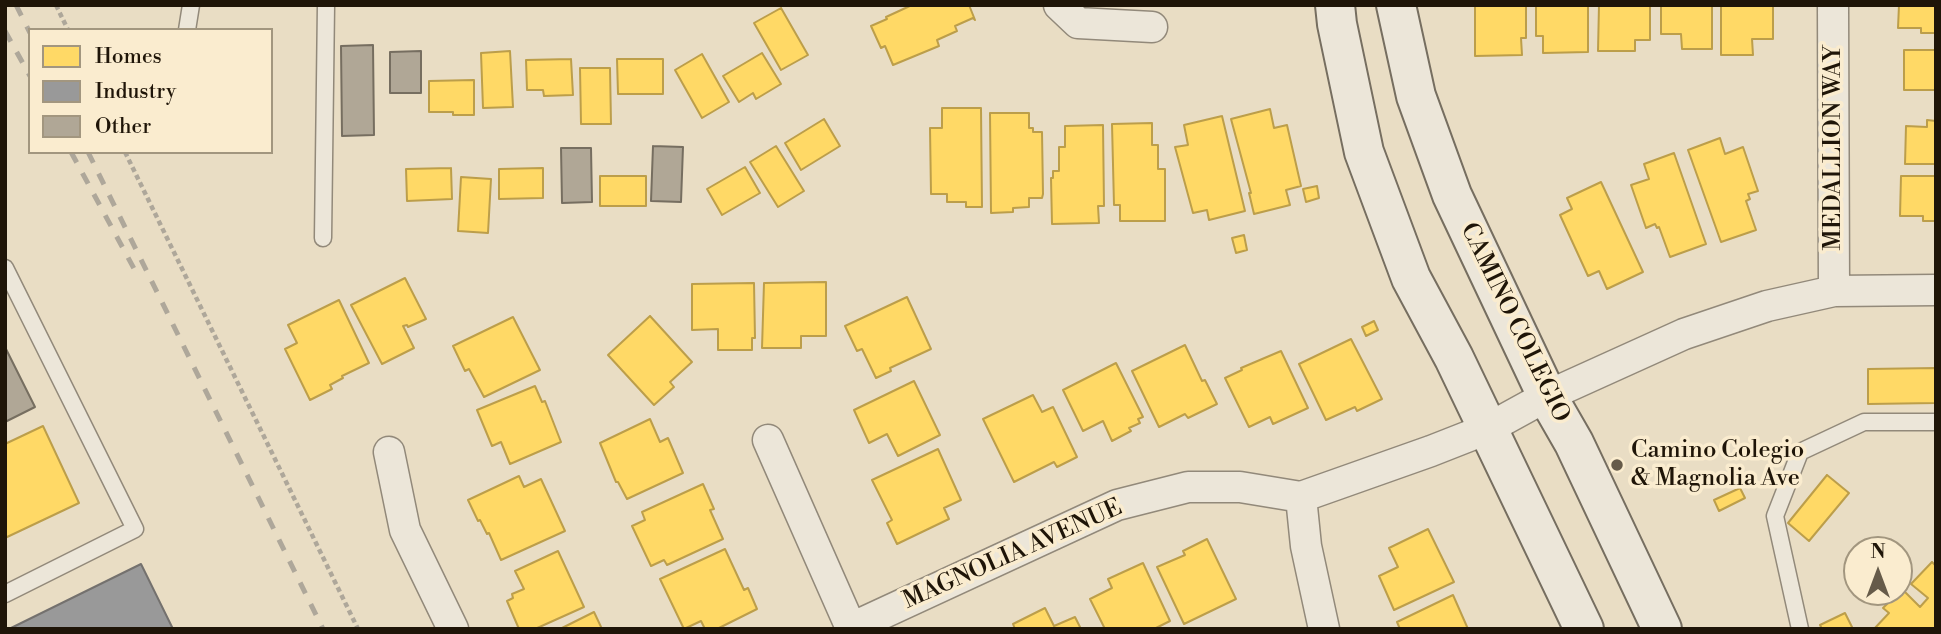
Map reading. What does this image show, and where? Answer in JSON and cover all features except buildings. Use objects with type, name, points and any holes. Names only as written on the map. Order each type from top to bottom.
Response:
[{"type":"street","points":[[1059,5],[1078,23],[1152,27]]},
{"type":"street","points":[[1335,5],[1364,152],[1411,278],[1454,358],[1584,629]]},
{"type":"street","name":"CAMINO COLEGIO","points":[[1396,5],[1416,96],[1452,195],[1662,629]]},
{"type":"street","name":"MEDALLION WAY","points":[[1833,5],[1834,291]]},
{"type":"street","name":"MAGNOLIA AVENUE","points":[[850,628],[1117,505],[1188,487],[1240,487],[1301,497],[1487,429],[1547,396],[1684,334],[1767,306],[1834,291],[1936,290]]},
{"type":"street","points":[[768,440],[850,628]]},
{"type":"street","points":[[389,452],[405,530],[453,629]]},
{"type":"street","points":[[1301,497],[1306,545],[1324,629]]},
{"type":"lane","points":[[187,28],[191,5]]},
{"type":"lane","points":[[323,238],[326,5]]},
{"type":"lane","points":[[5,268],[135,529],[5,594]]},
{"type":"lane","points":[[1800,629],[1775,516],[1800,452],[1864,422],[1936,422]]},
{"type":"path","points":[[57,5],[67,28]]},
{"type":"path","points":[[126,154],[358,629]]},
{"type":"railway","points":[[16,5],[28,29]]},
{"type":"railway","points":[[5,31],[28,72]]},
{"type":"railway","points":[[72,154],[138,276]]},
{"type":"railway","points":[[89,154],[323,629]]},
{"type":"place","name":"Camino Colegio & Magnolia Ave","points":[[1617,465]]}]
